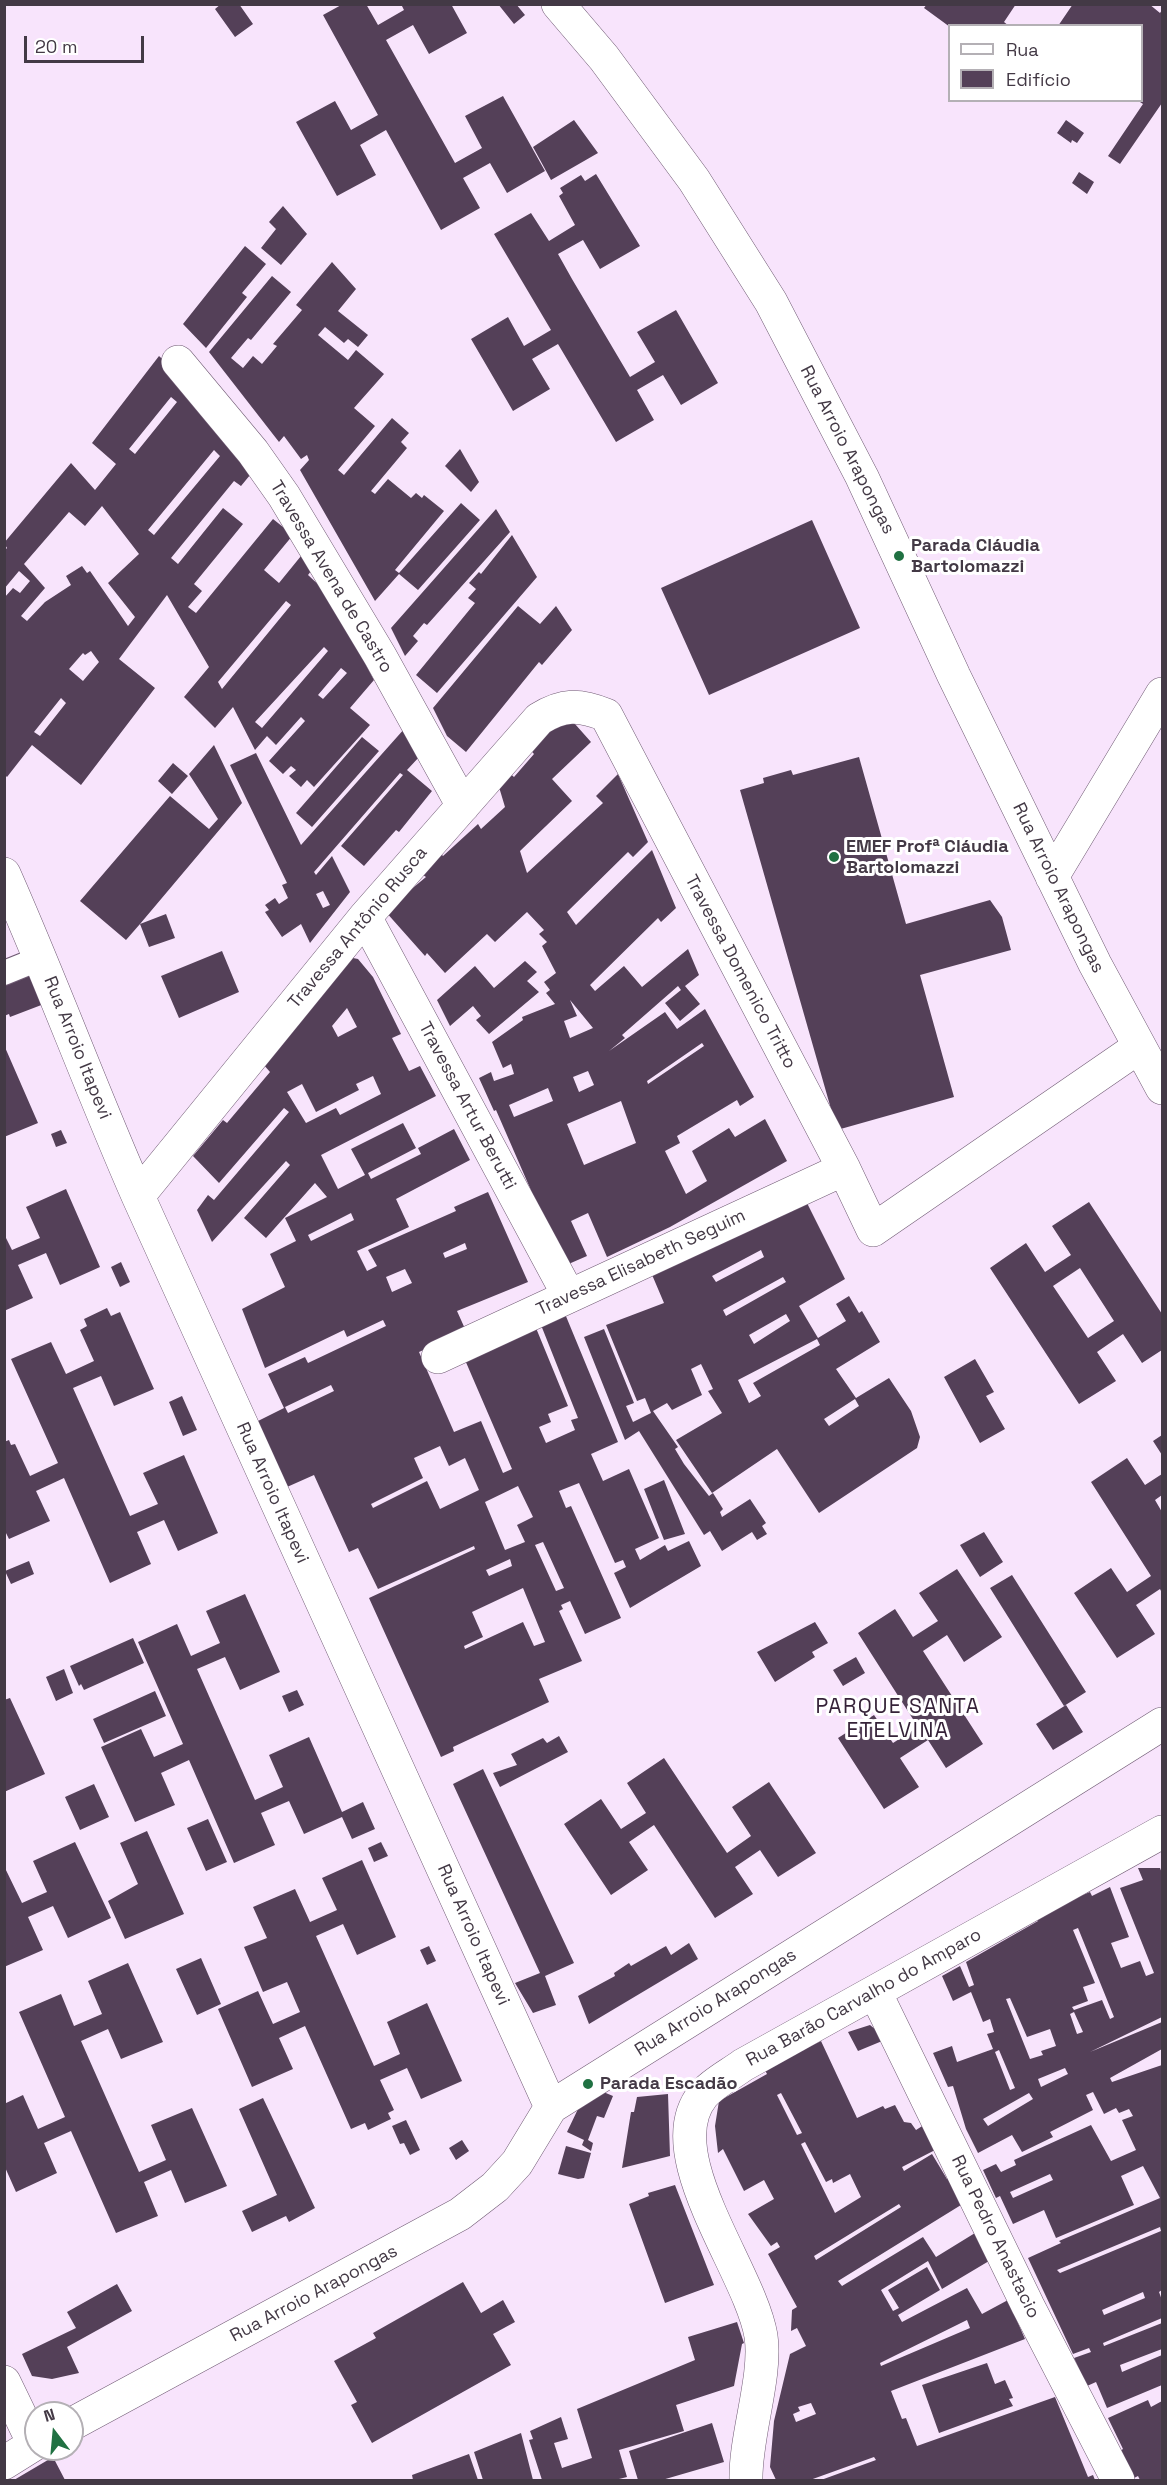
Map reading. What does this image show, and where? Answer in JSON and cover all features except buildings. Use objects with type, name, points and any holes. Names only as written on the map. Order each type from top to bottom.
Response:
[{"type":"street","name":"Rua Arroio Arapongas","points":[[558,4],[603,58],[694,180],[771,302],[862,477],[954,676],[1052,877],[1162,1089]]},
{"type":"street","name":"Travessa Avena de Castro","points":[[178,362],[253,452],[284,496],[380,656],[463,806]]},
{"type":"street","points":[[1052,877],[1162,694]]},
{"type":"street","name":"Travessa Antônio Rusca","points":[[138,1196],[365,917],[538,719],[555,709],[573,707],[589,708],[606,715]]},
{"type":"street","name":"Travessa Domenico Tritto","points":[[606,715],[844,1169],[873,1230],[1139,1047]]},
{"type":"street","name":"Rua Arroio Itapevi","points":[[4,874],[41,958],[87,1079],[138,1196],[551,2107]]},
{"type":"street","name":"Travessa Artur Berutti","points":[[365,917],[569,1296]]},
{"type":"street","name":"Travessa Elisabeth Seguim","points":[[438,1357],[844,1169]]},
{"type":"street","name":"Rua Arroio Arapongas","points":[[84,2418],[460,2214],[495,2187],[517,2163],[551,2107],[1162,1724]]},
{"type":"street","name":"Rua Barão Carvalho do Amparo","points":[[746,2481],[750,2429],[762,2361],[761,2337],[750,2297],[695,2174],[688,2146],[688,2127],[692,2112],[704,2093],[743,2065],[1162,1835]]},
{"type":"street","name":"Rua Pedro Anastacio","points":[[874,1992],[1028,2306],[1118,2481]]},
{"type":"street","points":[[4,2382],[24,2422]]},
{"type":"street","points":[[4,2463],[24,2451]]},
{"type":"lane","points":[[4,973],[41,958]]},
{"type":"place","name":"Parada Cláudia Bartolomazzi","points":[[899,556]]},
{"type":"place","name":"EMEF Profª Cláudia Bartolomazzi","points":[[834,857]]},
{"type":"place","name":"Parada Escadão","points":[[588,2084]]},
{"type":"district","name":"PARQUE SANTA ETELVINA","points":[[898,1719]]}]
